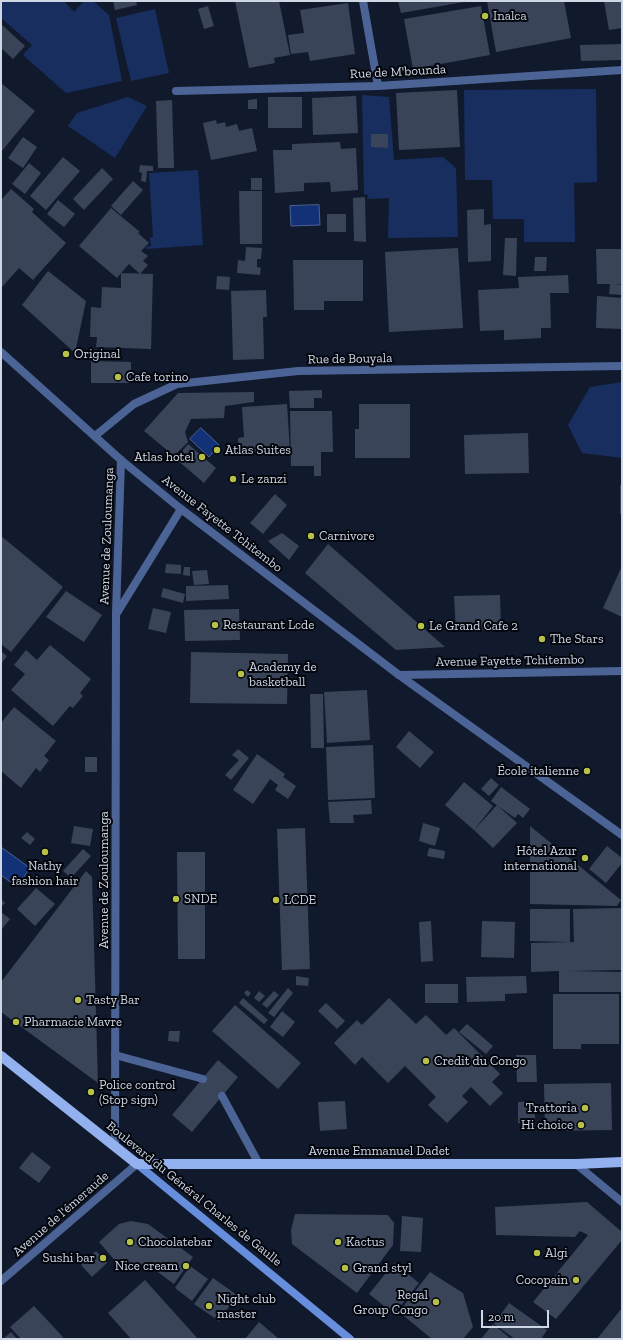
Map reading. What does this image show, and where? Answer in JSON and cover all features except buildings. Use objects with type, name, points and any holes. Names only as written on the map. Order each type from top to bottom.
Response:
[{"type":"main road","name":"Boulevard du Général Charles de Gaulle","points":[[1,1056],[137,1164],[350,1339]]},
{"type":"main road","name":"Avenue Emmanuel Dadet","points":[[137,1164],[576,1164],[622,1162]]},
{"type":"street","points":[[363,1],[378,86]]},
{"type":"street","name":"Rue de M'bounda","points":[[176,91],[378,86],[622,70]]},
{"type":"street","name":"Avenue Fayette Tchitembo","points":[[1,352],[121,460],[181,509],[399,675],[622,835]]},
{"type":"street","name":"Rue de Bouyala","points":[[95,436],[134,404],[177,384],[298,371],[622,366]]},
{"type":"street","name":"Avenue de Zouloumanga","points":[[115,1147],[116,613],[121,460]]},
{"type":"street","name":"Avenue de Zouloumanga","points":[[116,613],[181,509]]},
{"type":"street","name":"Avenue Fayette Tchitembo","points":[[399,675],[622,671]]},
{"type":"street","points":[[115,1055],[203,1079]]},
{"type":"street","points":[[222,1096],[259,1164]]},
{"type":"street","name":"Avenue de l'émeraude","points":[[1,1281],[137,1164]]},
{"type":"street","points":[[576,1164],[622,1202]]},
{"type":"shaded area","points":[[1,1],[64,1],[74,12],[84,1],[93,1],[109,15],[122,81],[66,93],[23,55],[32,45],[1,18]]},
{"type":"shaded area","points":[[155,9],[169,73],[131,81],[116,18]]},
{"type":"shaded area","points":[[596,89],[597,182],[574,183],[575,242],[524,242],[524,219],[493,219],[492,180],[465,180],[464,90]]},
{"type":"shaded area","points":[[362,95],[389,97],[394,160],[443,157],[456,168],[458,237],[388,238],[389,198],[367,199],[368,195],[364,194]]},
{"type":"shaded area","points":[[128,97],[147,106],[115,158],[68,126],[77,113]]},
{"type":"shaded area","points":[[198,170],[203,245],[146,249],[146,247],[151,246],[150,238],[153,237],[149,173]]},
{"type":"shaded area","points":[[319,205],[320,225],[291,226],[290,206]]},
{"type":"shaded area","points":[[622,382],[622,458],[582,453],[568,425],[590,387]]},
{"type":"shaded area","points":[[201,428],[219,445],[209,457],[190,439]]},
{"type":"shaded area","points":[[1,847],[30,868],[17,887],[1,875]]},
{"type":"place","name":"Inalca","points":[[485,16]]},
{"type":"place","name":"Original","points":[[66,354]]},
{"type":"place","name":"Cafe torino","points":[[118,377]]},
{"type":"place","name":"Atlas Suites","points":[[217,450]]},
{"type":"place","name":"Atlas hotel","points":[[202,457]]},
{"type":"place","name":"Le zanzi","points":[[233,479]]},
{"type":"place","name":"Carnivore","points":[[311,536]]},
{"type":"place","name":"Restaurant Lcde","points":[[215,625]]},
{"type":"place","name":"Le Grand Cafe 2","points":[[421,626]]},
{"type":"place","name":"The Stars","points":[[542,639]]},
{"type":"place","name":"Academy de basketball","points":[[241,674]]},
{"type":"place","name":"École italienne","points":[[587,771]]},
{"type":"place","name":"Nathy fashion hair","points":[[45,852]]},
{"type":"place","name":"Hôtel Azur international","points":[[585,858]]},
{"type":"place","name":"SNDE","points":[[176,899]]},
{"type":"place","name":"LCDE","points":[[276,900]]},
{"type":"place","name":"Tasty Bar","points":[[78,1000]]},
{"type":"place","name":"Pharmacie Mavre","points":[[16,1022]]},
{"type":"place","name":"Credit du Congo","points":[[426,1061]]},
{"type":"place","name":"Police control (Stop sign)","points":[[91,1092]]},
{"type":"place","name":"Trattoria","points":[[585,1108]]},
{"type":"place","name":"Hi choice","points":[[581,1125]]},
{"type":"place","name":"Chocolatebar","points":[[130,1242]]},
{"type":"place","name":"Kactus","points":[[338,1242]]},
{"type":"place","name":"Algi","points":[[537,1253]]},
{"type":"place","name":"Sushi bar","points":[[103,1258]]},
{"type":"place","name":"Nice cream","points":[[186,1266]]},
{"type":"place","name":"Grand styl","points":[[345,1268]]},
{"type":"place","name":"Cocopain","points":[[576,1280]]},
{"type":"place","name":"Regal Group Congo","points":[[436,1302]]},
{"type":"place","name":"Night club master","points":[[209,1306]]}]
